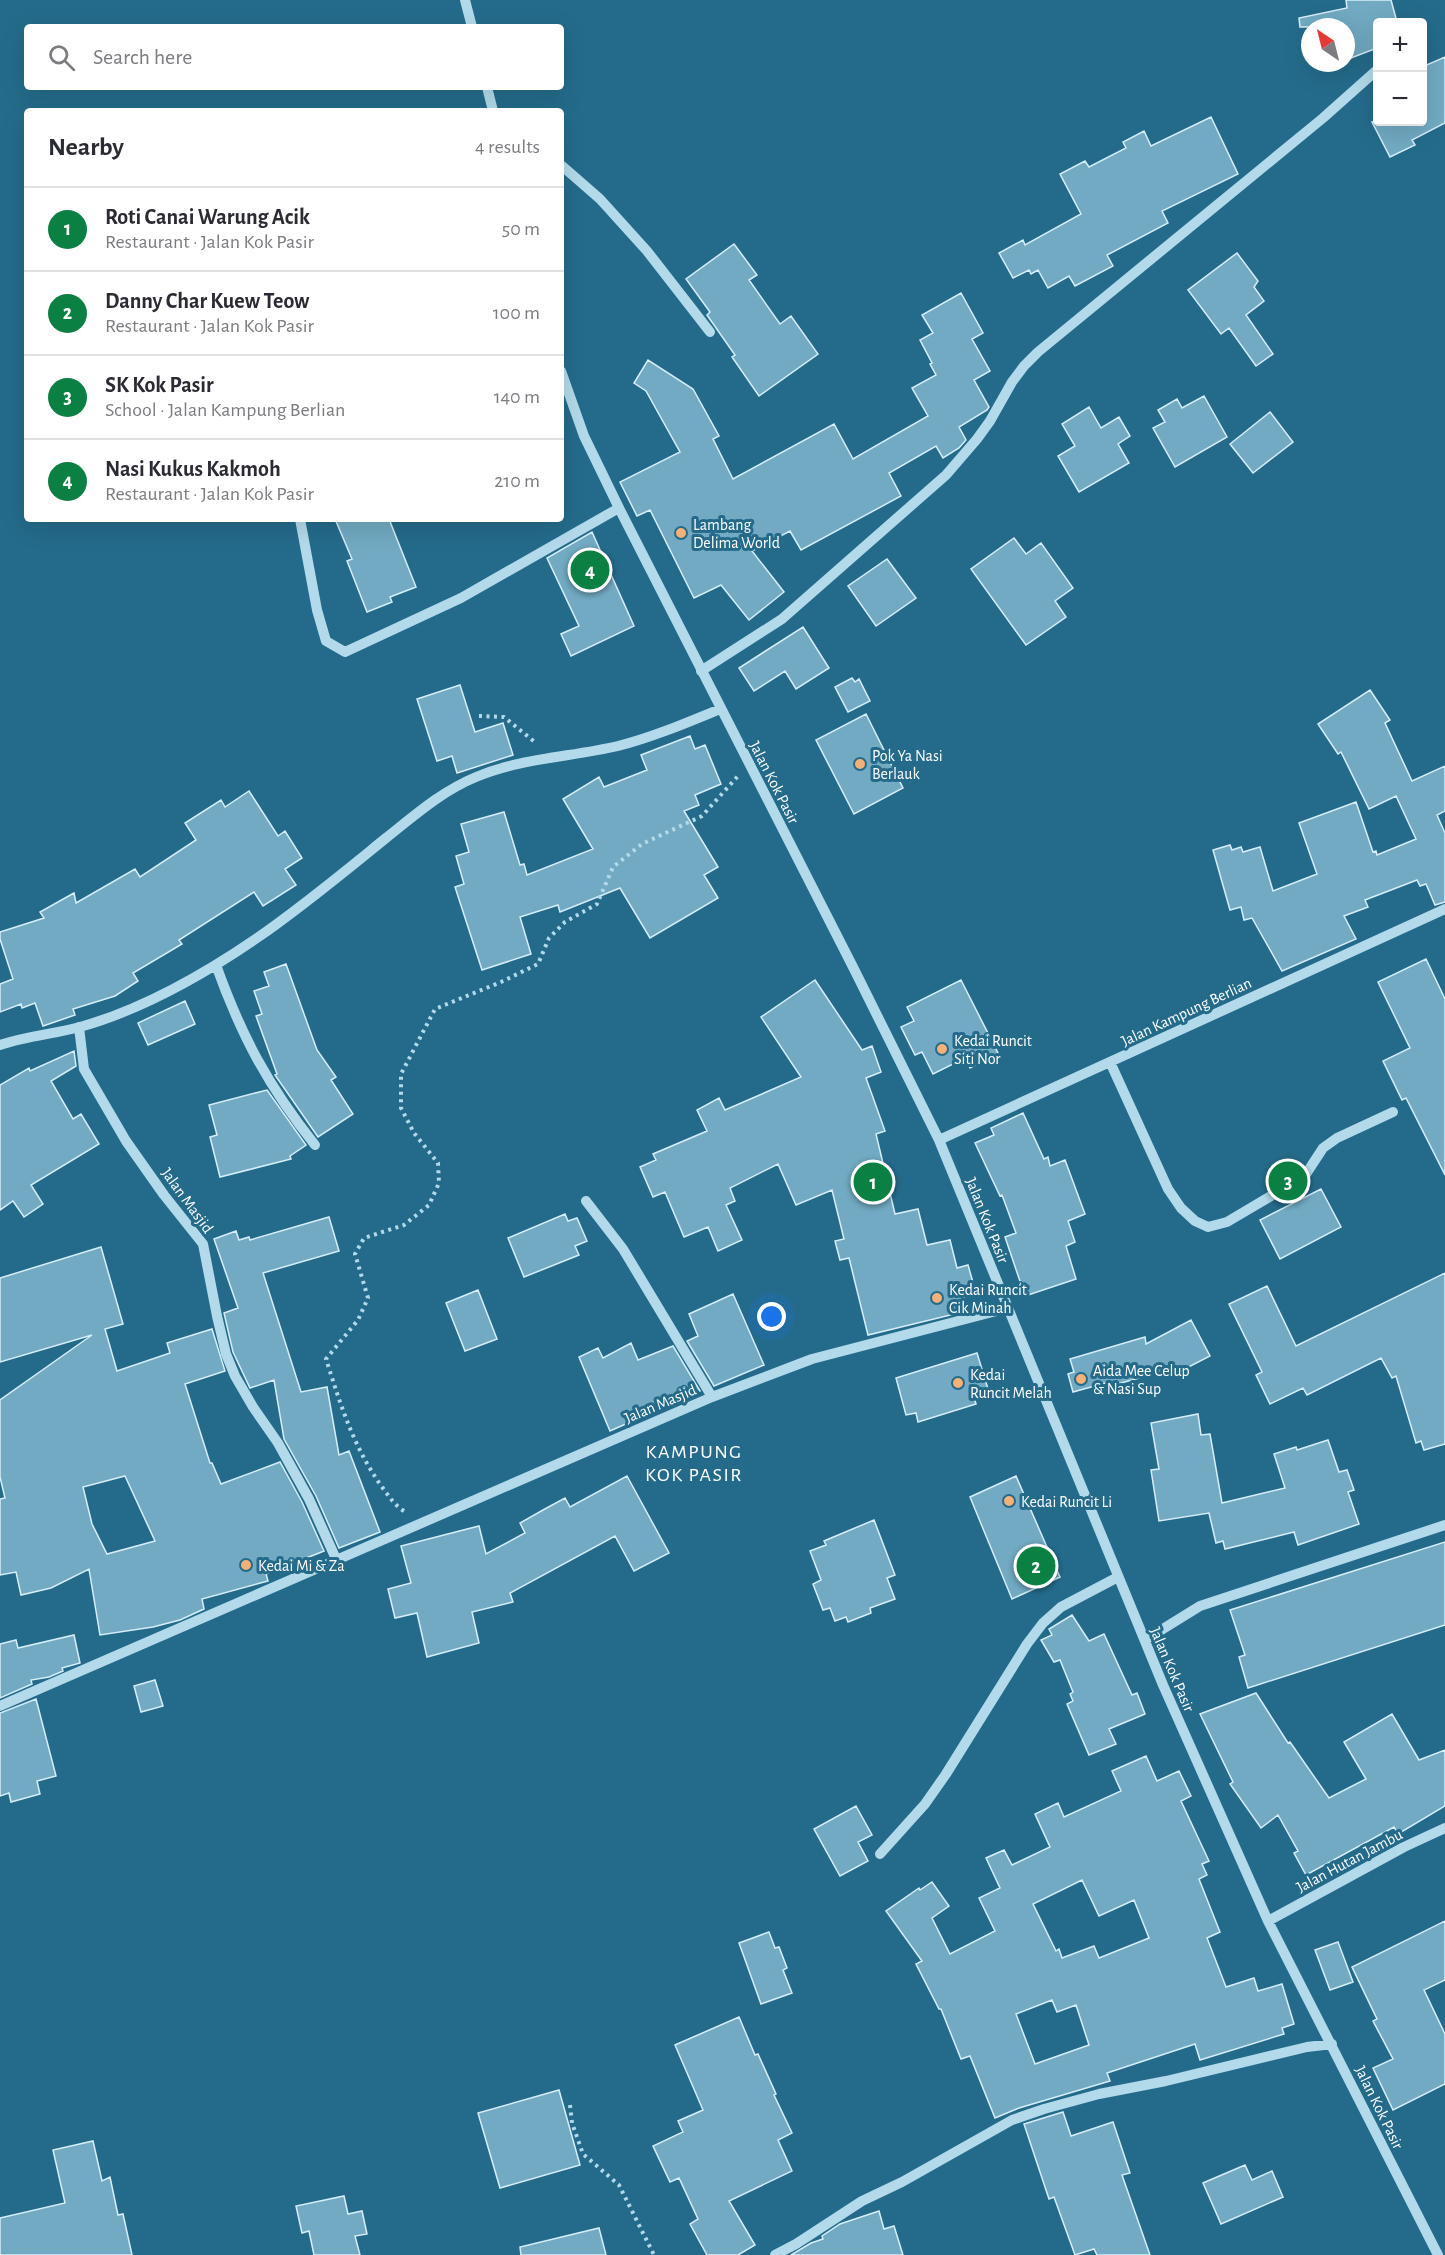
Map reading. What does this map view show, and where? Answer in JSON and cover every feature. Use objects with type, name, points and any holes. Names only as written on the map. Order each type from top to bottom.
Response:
[{"type":"street","points":[[465,0],[471,24]]},
{"type":"street","points":[[701,671],[782,619],[946,475],[977,439],[1012,382],[1038,352],[1323,118],[1374,72]]},
{"type":"street","points":[[488,90],[492,108]]},
{"type":"street","points":[[564,168],[600,199],[647,251],[710,332]]},
{"type":"street","name":"Jalan Kok Pasir","points":[[564,379],[584,436],[619,508],[849,958],[939,1140],[1118,1577],[1268,1921],[1438,2255]]},
{"type":"street","points":[[301,522],[317,610],[326,641],[345,652],[461,598],[619,508]]},
{"type":"street","points":[[0,1045],[112,1017],[150,1001],[216,965],[294,912],[438,797],[476,777],[519,762],[617,746],[662,732],[720,709]]},
{"type":"street","name":"Jalan Kampung Berlian","points":[[939,1140],[1445,909]]},
{"type":"street","points":[[216,965],[230,1005],[259,1066],[284,1107],[315,1145]]},
{"type":"street","name":"Jalan Masjid","points":[[79,1027],[84,1069],[126,1141],[202,1244],[226,1354],[235,1376],[278,1443],[309,1499],[336,1559]]},
{"type":"street","points":[[1110,1062],[1168,1189],[1181,1208],[1195,1221],[1208,1227],[1227,1222],[1293,1183],[1306,1174],[1323,1148],[1337,1138],[1394,1112]]},
{"type":"street","points":[[586,1201],[623,1249],[712,1397]]},
{"type":"street","name":"Jalan Masjid","points":[[0,1706],[712,1397],[812,1359],[1008,1308]]},
{"type":"street","points":[[1145,1640],[1200,1606],[1445,1525]]},
{"type":"street","points":[[880,1854],[925,1804],[1027,1644],[1043,1623],[1061,1607],[1118,1577]]},
{"type":"street","name":"Jalan Hutan Jambu","points":[[1268,1921],[1404,1847],[1445,1828]]},
{"type":"street","points":[[775,2255],[862,2201],[902,2182],[1012,2120],[1099,2094],[1167,2082],[1307,2047],[1332,2044]]},
{"type":"path","points":[[479,716],[504,717],[534,741],[564,756]]},
{"type":"path","points":[[421,1523],[395,1505],[364,1462],[343,1412],[326,1359],[358,1320],[368,1298],[355,1254],[364,1238],[404,1225],[429,1206],[439,1183],[438,1163],[414,1133],[400,1108],[400,1074],[435,1009],[538,964],[549,938],[565,922],[597,904],[613,867],[642,844],[702,816],[748,764]]},
{"type":"path","points":[[570,2105],[572,2123],[583,2154],[619,2185],[654,2255]]},
{"type":"building","points":[[1346,0],[1391,0],[1396,18],[1373,18],[1373,50],[1355,57],[1355,18],[1301,18],[1300,27],[1299,18],[1347,8]]},
{"type":"building","points":[[1445,57],[1445,123],[1412,140],[1415,145],[1390,157],[1374,126],[1427,126],[1427,65]]},
{"type":"building","points":[[1211,117],[1238,174],[1162,211],[1168,223],[1107,255],[1113,266],[1075,286],[1069,276],[1048,288],[1038,270],[1031,274],[1029,270],[1013,278],[999,253],[1023,240],[1025,245],[1081,214],[1060,174],[1085,161],[1089,167],[1126,148],[1123,142],[1144,131],[1151,146]]},
{"type":"building","points":[[734,244],[757,275],[749,280],[780,324],[791,316],[818,354],[759,396],[732,357],[735,355],[707,315],[710,312],[686,279]]},
{"type":"building","points":[[1237,253],[1258,281],[1254,287],[1264,301],[1246,315],[1273,354],[1256,366],[1229,328],[1221,334],[1188,290]]},
{"type":"building","points":[[961,293],[983,333],[972,339],[990,371],[974,380],[989,407],[959,427],[966,440],[959,448],[943,458],[936,446],[889,473],[901,496],[801,550],[790,531],[752,551],[784,592],[749,620],[721,585],[694,598],[650,510],[637,516],[620,482],[680,452],[646,391],[634,383],[648,360],[693,389],[719,436],[713,439],[733,479],[834,424],[853,459],[928,416],[912,388],[936,375],[920,340],[933,333],[922,315]]},
{"type":"building","points":[[1204,396],[1227,437],[1175,467],[1153,428],[1165,422],[1158,410],[1177,399],[1182,408]]},
{"type":"building","points":[[1089,407],[1101,428],[1119,417],[1130,436],[1118,444],[1129,463],[1079,492],[1058,456],[1075,446],[1062,424]]},
{"type":"building","points":[[1270,412],[1293,442],[1253,473],[1230,444]]},
{"type":"building","points":[[336,522],[390,522],[416,587],[390,597],[392,602],[367,612],[347,561],[352,559]]},
{"type":"building","points":[[592,532],[634,626],[571,656],[561,634],[579,626],[547,558]]},
{"type":"building","points":[[1014,538],[1026,554],[1041,543],[1073,588],[1055,601],[1066,617],[1026,645],[971,569]]},
{"type":"building","points":[[887,559],[916,598],[876,626],[848,586]]},
{"type":"building","points":[[803,627],[829,668],[796,689],[785,671],[754,691],[739,668]]},
{"type":"building","points":[[852,678],[855,682],[859,679],[870,701],[848,712],[835,687]]},
{"type":"building","points":[[460,685],[475,732],[503,723],[513,755],[457,773],[452,756],[437,761],[417,699]]},
{"type":"building","points":[[1370,690],[1390,720],[1385,723],[1412,781],[1445,766],[1445,811],[1437,815],[1445,833],[1445,902],[1435,905],[1426,884],[1420,886],[1417,880],[1365,900],[1368,907],[1344,916],[1356,939],[1282,971],[1252,918],[1244,920],[1241,907],[1230,910],[1213,850],[1230,845],[1232,850],[1241,847],[1243,852],[1260,847],[1273,891],[1317,874],[1299,823],[1356,802],[1373,852],[1376,851],[1377,855],[1416,839],[1396,796],[1369,809],[1341,752],[1338,754],[1318,724]]},
{"type":"building","name":"Pok Ya Nasi Berlauk","points":[[866,714],[903,788],[854,814],[816,740]]},
{"type":"building","points":[[690,736],[695,749],[705,745],[721,784],[695,795],[699,805],[684,811],[718,867],[704,875],[718,898],[650,938],[620,888],[560,912],[558,905],[520,917],[531,954],[482,970],[455,887],[464,884],[456,856],[469,852],[461,824],[504,812],[520,865],[524,864],[527,875],[593,849],[563,799],[599,777],[604,787],[647,770],[641,755]]},
{"type":"building","points":[[249,791],[278,836],[285,831],[302,858],[285,869],[296,885],[263,906],[254,892],[179,940],[182,944],[133,973],[138,981],[115,996],[73,1009],[75,1015],[43,1026],[35,1003],[22,1008],[21,1004],[0,1012],[0,984],[13,979],[0,939],[0,932],[44,918],[40,912],[74,893],[76,903],[135,869],[140,877],[196,840],[185,823],[221,800],[225,807]]},
{"type":"building","points":[[1426,959],[1445,999],[1445,1175],[1406,1098],[1402,1100],[1383,1061],[1410,1048],[1378,982]]},
{"type":"building","points":[[286,964],[317,1050],[336,1077],[331,1080],[353,1114],[318,1137],[275,1075],[277,1074],[256,1016],[262,1014],[254,991],[269,986],[264,972]]},
{"type":"building","points":[[815,980],[862,1050],[872,1046],[881,1072],[866,1078],[885,1131],[876,1134],[895,1214],[918,1209],[927,1245],[950,1240],[957,1268],[968,1265],[974,1286],[962,1289],[967,1311],[868,1335],[849,1258],[840,1260],[835,1241],[844,1239],[832,1190],[796,1205],[778,1164],[730,1188],[735,1201],[726,1205],[742,1240],[718,1251],[708,1227],[684,1237],[665,1192],[653,1197],[640,1167],[656,1160],[653,1154],[707,1131],[697,1110],[719,1098],[725,1110],[801,1077],[761,1017]]},
{"type":"building","points":[[961,980],[998,1053],[970,1068],[965,1058],[933,1074],[922,1052],[915,1055],[901,1027],[914,1021],[907,1007]]},
{"type":"building","points":[[185,1001],[195,1024],[148,1045],[138,1023]]},
{"type":"building","points":[[74,1051],[76,1066],[51,1081],[73,1119],[81,1114],[99,1144],[31,1185],[43,1204],[24,1217],[13,1201],[0,1210],[0,1085],[29,1068],[30,1071]]},
{"type":"building","points":[[267,1090],[306,1145],[290,1156],[291,1159],[220,1177],[210,1137],[217,1135],[209,1105]]},
{"type":"building","points":[[1023,1113],[1044,1159],[1048,1157],[1050,1166],[1065,1160],[1085,1214],[1068,1221],[1075,1242],[1066,1246],[1076,1279],[1025,1296],[1005,1237],[1016,1233],[1002,1195],[1000,1196],[975,1143],[994,1135],[991,1128]]},
{"type":"building","points":[[1321,1189],[1341,1227],[1280,1259],[1260,1220]]},
{"type":"building","points":[[565,1214],[568,1221],[577,1218],[587,1241],[575,1246],[579,1255],[524,1277],[508,1238]]},
{"type":"building","points":[[329,1217],[339,1251],[263,1273],[301,1392],[327,1387],[339,1455],[349,1451],[380,1532],[339,1548],[316,1496],[284,1439],[274,1380],[250,1388],[233,1352],[224,1313],[238,1308],[214,1239],[236,1231],[239,1240],[249,1237],[250,1240]]},
{"type":"building","points":[[101,1247],[123,1324],[105,1329],[117,1371],[170,1353],[167,1343],[212,1329],[225,1371],[185,1384],[210,1463],[221,1484],[280,1462],[302,1502],[324,1551],[266,1574],[268,1581],[202,1599],[204,1609],[180,1620],[153,1627],[100,1635],[89,1569],[51,1588],[21,1595],[16,1572],[0,1575],[0,1499],[5,1498],[0,1477],[0,1400],[92,1335],[0,1362],[0,1278]],"holes":[[[125,1476],[155,1541],[107,1554],[92,1524],[83,1487]]]},
{"type":"building","points":[[1445,1273],[1445,1444],[1424,1450],[1421,1441],[1416,1443],[1396,1376],[1392,1378],[1381,1358],[1307,1395],[1303,1388],[1270,1404],[1256,1375],[1262,1372],[1229,1304],[1267,1286],[1296,1346]]},
{"type":"building","points":[[478,1290],[497,1339],[465,1351],[446,1303]]},
{"type":"building","points":[[733,1294],[764,1365],[714,1386],[687,1341],[698,1336],[689,1314]]},
{"type":"building","points":[[1191,1320],[1210,1356],[1175,1374],[1172,1369],[1110,1386],[1109,1382],[1073,1392],[1068,1374],[1074,1372],[1070,1359],[1145,1337],[1146,1344]]},
{"type":"building","points":[[631,1343],[638,1360],[673,1346],[700,1391],[610,1431],[579,1357],[598,1348],[603,1358]]},
{"type":"building","points":[[977,1353],[988,1389],[973,1393],[976,1404],[918,1422],[916,1413],[906,1415],[896,1378]]},
{"type":"building","points":[[1198,1414],[1201,1435],[1210,1434],[1222,1503],[1285,1488],[1274,1454],[1296,1447],[1297,1450],[1328,1440],[1339,1472],[1347,1470],[1354,1490],[1348,1492],[1359,1524],[1298,1545],[1294,1532],[1225,1549],[1223,1541],[1216,1543],[1209,1513],[1159,1521],[1151,1470],[1159,1469],[1151,1423]]},
{"type":"building","points":[[627,1476],[669,1553],[634,1571],[615,1536],[510,1593],[513,1602],[472,1612],[479,1643],[427,1657],[417,1613],[395,1618],[388,1589],[411,1583],[401,1546],[479,1526],[486,1554],[525,1533],[520,1523],[543,1510],[565,1498],[570,1507]]},
{"type":"building","points":[[1016,1476],[1060,1577],[1012,1599],[970,1497]]},
{"type":"building","points":[[874,1520],[895,1575],[887,1578],[895,1599],[870,1608],[871,1613],[848,1622],[846,1617],[835,1621],[830,1608],[823,1610],[813,1584],[821,1580],[810,1551],[826,1545],[824,1541]]},
{"type":"building","points":[[1445,1542],[1445,1625],[1248,1688],[1239,1657],[1245,1655],[1230,1610]]},
{"type":"building","points":[[1072,1615],[1089,1641],[1104,1634],[1132,1695],[1137,1693],[1145,1714],[1109,1729],[1116,1744],[1089,1755],[1067,1704],[1073,1701],[1070,1694],[1073,1692],[1060,1660],[1054,1662],[1041,1640],[1052,1635],[1049,1629]]},
{"type":"building","points":[[74,1635],[80,1663],[62,1668],[63,1671],[49,1677],[31,1680],[32,1684],[0,1698],[0,1644],[16,1640],[18,1648]]},
{"type":"building","points":[[155,1680],[163,1706],[141,1712],[134,1686]]},
{"type":"building","points":[[1256,1693],[1288,1743],[1290,1742],[1329,1798],[1366,1779],[1344,1742],[1392,1714],[1419,1760],[1445,1750],[1445,1806],[1398,1834],[1394,1827],[1306,1875],[1294,1853],[1298,1851],[1278,1815],[1261,1828],[1230,1784],[1233,1782],[1200,1714]]},
{"type":"building","points":[[36,1699],[56,1776],[37,1781],[40,1794],[11,1802],[9,1793],[0,1796],[0,1713]]},
{"type":"building","points":[[1146,1756],[1157,1781],[1179,1771],[1191,1796],[1181,1801],[1209,1861],[1202,1864],[1207,1875],[1199,1879],[1220,1932],[1207,1938],[1226,1987],[1254,1978],[1258,1991],[1282,1984],[1294,2024],[1282,2028],[1284,2034],[1200,2060],[1195,2044],[1107,2073],[1110,2081],[1019,2108],[995,2118],[970,2056],[961,2059],[941,2009],[916,1964],[922,1961],[886,1911],[919,1888],[920,1890],[932,1882],[949,1906],[932,1918],[950,1954],[995,1931],[979,1898],[1000,1888],[986,1858],[1004,1850],[1012,1865],[1050,1847],[1035,1814],[1058,1803],[1064,1817],[1121,1791],[1112,1771]],"holes":[[[1082,1880],[1099,1916],[1134,1900],[1149,1938],[1099,1958],[1094,1946],[1062,1958],[1059,1949],[1056,1951],[1033,1904]],[[1052,2000],[1057,2012],[1076,2005],[1089,2045],[1035,2064],[1016,2014]]]},
{"type":"building","points":[[856,1806],[872,1835],[858,1842],[868,1861],[840,1876],[814,1829]]},
{"type":"building","points":[[1445,1921],[1445,1980],[1424,1990],[1445,2034],[1445,2084],[1393,2110],[1373,2068],[1393,2059],[1373,2021],[1377,2019],[1352,1967]]},
{"type":"building","points":[[769,1932],[775,1948],[779,1947],[787,1968],[783,1970],[792,1993],[761,2004],[739,1943]]},
{"type":"building","points":[[1338,1942],[1353,1982],[1330,1990],[1315,1950]]},
{"type":"building","points":[[739,2017],[755,2055],[758,2054],[792,2133],[778,2140],[792,2171],[729,2201],[755,2245],[738,2255],[707,2255],[690,2224],[698,2219],[679,2178],[670,2182],[653,2146],[683,2132],[678,2121],[703,2110],[675,2045]]},
{"type":"building","points":[[559,2090],[580,2165],[500,2188],[478,2113]]},
{"type":"building","points":[[1063,2112],[1071,2136],[1113,2122],[1130,2173],[1122,2175],[1150,2255],[1097,2255],[1094,2249],[1075,2255],[1054,2197],[1049,2199],[1024,2124]]},
{"type":"building","points":[[93,2141],[102,2181],[110,2177],[118,2215],[123,2214],[132,2255],[0,2255],[0,2218],[65,2203],[53,2150]]},
{"type":"building","points":[[1245,2165],[1252,2180],[1272,2171],[1283,2197],[1221,2224],[1203,2183]]},
{"type":"building","points":[[344,2196],[348,2214],[362,2211],[367,2234],[355,2236],[360,2255],[314,2255],[309,2231],[302,2233],[296,2206]]},
{"type":"building","points":[[879,2211],[884,2229],[894,2226],[903,2255],[791,2255],[823,2239],[822,2236],[840,2224]]},
{"type":"building","points":[[599,2228],[606,2255],[521,2255],[520,2247]]},
{"type":"place","name":"Lambang Delima World","points":[[681,533]]},
{"type":"place","name":"Nasi Kukus Kakmoh","points":[[590,570]]},
{"type":"place","name":"Pok Ya Nasi Berlauk","points":[[860,764]]},
{"type":"place","name":"Kedai Runcit Siti Nor","points":[[942,1049]]},
{"type":"place","name":"SK Kok Pasir","points":[[1288,1181]]},
{"type":"place","name":"Roti Canai Warung Acik","points":[[873,1182]]},
{"type":"place","name":"Kedai Runcit Cik Minah","points":[[937,1298]]},
{"type":"place","name":"Aida Mee Celup & Nasi Sup","points":[[1081,1379]]},
{"type":"place","name":"Kedai Runcit Melah","points":[[958,1383]]},
{"type":"place","name":"Kedai Runcit Li","points":[[1009,1501]]},
{"type":"place","name":"Kedai Mi & Za","points":[[246,1565]]},
{"type":"place","name":"Danny Char Kuew Teow","points":[[1036,1566]]},
{"type":"district","name":"KAMPUNG KOK PASIR","points":[[694,1462]]}]
